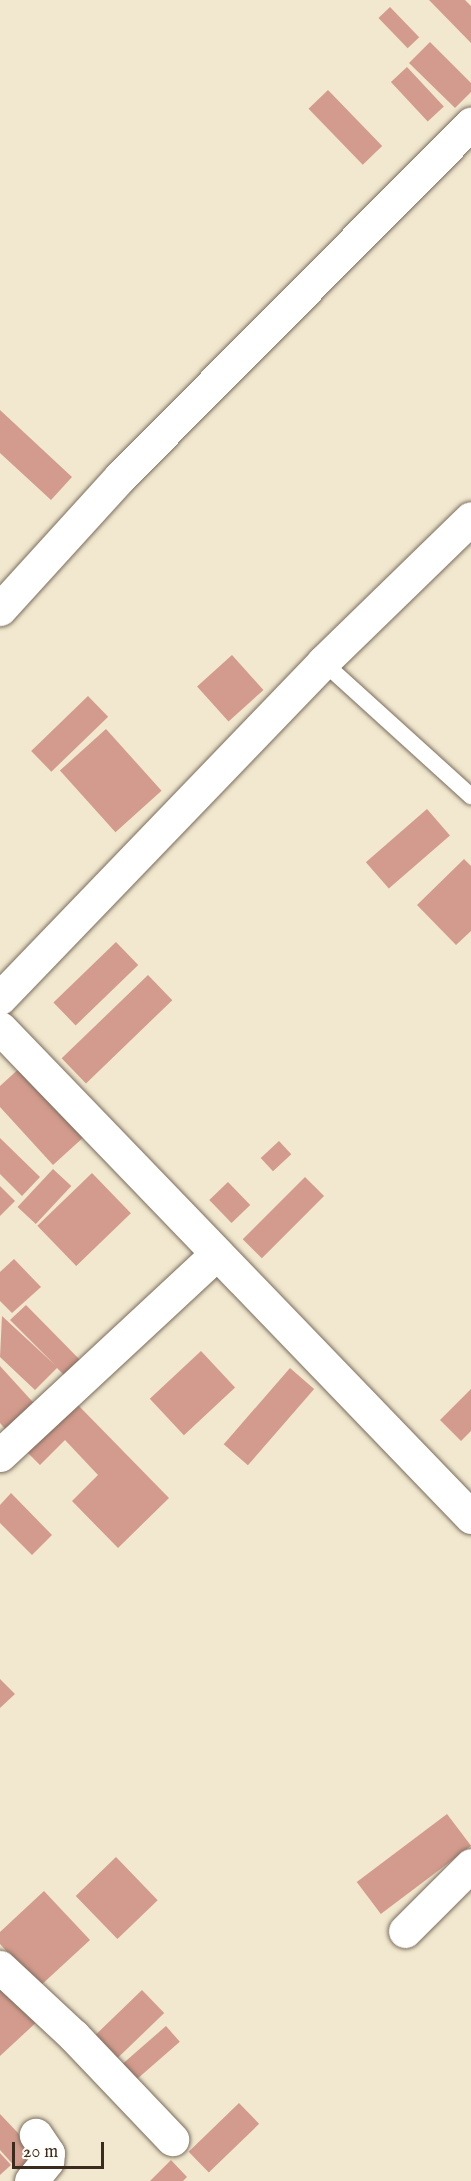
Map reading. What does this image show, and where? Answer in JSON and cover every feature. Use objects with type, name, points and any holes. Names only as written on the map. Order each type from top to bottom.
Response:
[{"type":"street","points":[[0,609],[120,477],[471,124]]},
{"type":"street","points":[[0,998],[323,662],[471,518]]},
{"type":"street","points":[[3,1036],[471,1516]]},
{"type":"street","points":[[0,1455],[216,1254]]},
{"type":"street","points":[[405,1931],[471,1865]]},
{"type":"street","points":[[0,1967],[73,2035],[172,2139]]},
{"type":"street","points":[[31,2181],[47,2161],[48,2153],[36,2135]]},
{"type":"lane","points":[[323,662],[471,796]]},
{"type":"building","points":[[429,0],[465,0],[471,6],[471,43]]},
{"type":"building","points":[[390,7],[419,37],[408,48],[378,18]]},
{"type":"building","points":[[430,42],[471,83],[471,92],[455,108],[409,63]]},
{"type":"building","points":[[407,67],[444,106],[428,121],[391,82]]},
{"type":"building","points":[[328,90],[382,146],[363,165],[309,109]]},
{"type":"building","points":[[0,410],[72,477],[51,500],[0,453]]},
{"type":"building","points":[[232,655],[263,690],[229,721],[197,686]]},
{"type":"building","points":[[88,696],[108,717],[51,772],[31,751]]},
{"type":"building","points":[[106,729],[162,791],[115,832],[60,770]]},
{"type":"building","points":[[427,809],[450,835],[389,889],[366,862]]},
{"type":"building","points":[[464,859],[471,866],[471,931],[456,945],[417,905]]},
{"type":"building","points":[[116,942],[138,965],[76,1025],[53,1002]]},
{"type":"building","points":[[148,975],[172,1000],[86,1084],[62,1058]]},
{"type":"building","points":[[23,1065],[86,1135],[53,1165],[0,1107],[0,1086]]},
{"type":"building","points":[[0,1138],[40,1177],[22,1196],[0,1174]]},
{"type":"building","points":[[279,1141],[291,1154],[273,1171],[261,1158]]},
{"type":"building","points":[[53,1169],[71,1186],[36,1224],[18,1207]]},
{"type":"building","points":[[92,1173],[131,1213],[76,1266],[37,1226]]},
{"type":"building","points":[[305,1177],[324,1196],[262,1258],[243,1239]]},
{"type":"building","points":[[228,1182],[250,1205],[232,1223],[209,1200]]},
{"type":"building","points":[[0,1186],[15,1201],[0,1216]]},
{"type":"building","points":[[14,1259],[41,1287],[12,1313],[0,1301],[0,1272]]},
{"type":"building","points":[[26,1305],[85,1365],[69,1380],[57,1368],[35,1390],[0,1357],[2,1316],[55,1365],[10,1320]]},
{"type":"building","points":[[201,1351],[235,1388],[184,1435],[150,1399]]},
{"type":"building","points":[[0,1366],[41,1411],[12,1437],[0,1423]]},
{"type":"building","points":[[290,1368],[314,1389],[248,1465],[224,1444]]},
{"type":"building","points":[[471,1389],[471,1431],[461,1441],[440,1420]]},
{"type":"building","points":[[77,1404],[169,1498],[118,1548],[72,1501],[98,1475],[65,1440],[40,1465],[27,1452]]},
{"type":"building","points":[[11,1493],[52,1535],[32,1555],[0,1523],[0,1505]]},
{"type":"building","points":[[0,1679],[15,1694],[0,1708]]},
{"type":"building","points":[[447,1814],[471,1846],[381,1914],[357,1882]]},
{"type":"building","points":[[116,1857],[158,1900],[117,1939],[76,1896]]},
{"type":"building","points":[[44,1891],[90,1940],[39,1987],[0,1944],[0,1932]]},
{"type":"building","points":[[0,1978],[41,2018],[0,2056]]},
{"type":"building","points":[[142,1990],[164,2013],[113,2062],[91,2039]]},
{"type":"building","points":[[166,2026],[180,2042],[137,2079],[123,2063]]},
{"type":"building","points":[[239,2103],[259,2124],[209,2172],[189,2152]]},
{"type":"building","points":[[0,2114],[37,2153],[18,2170],[0,2150]]},
{"type":"building","points":[[0,2153],[11,2165],[0,2175]]},
{"type":"building","points":[[171,2160],[187,2177],[183,2181],[150,2181]]}]
